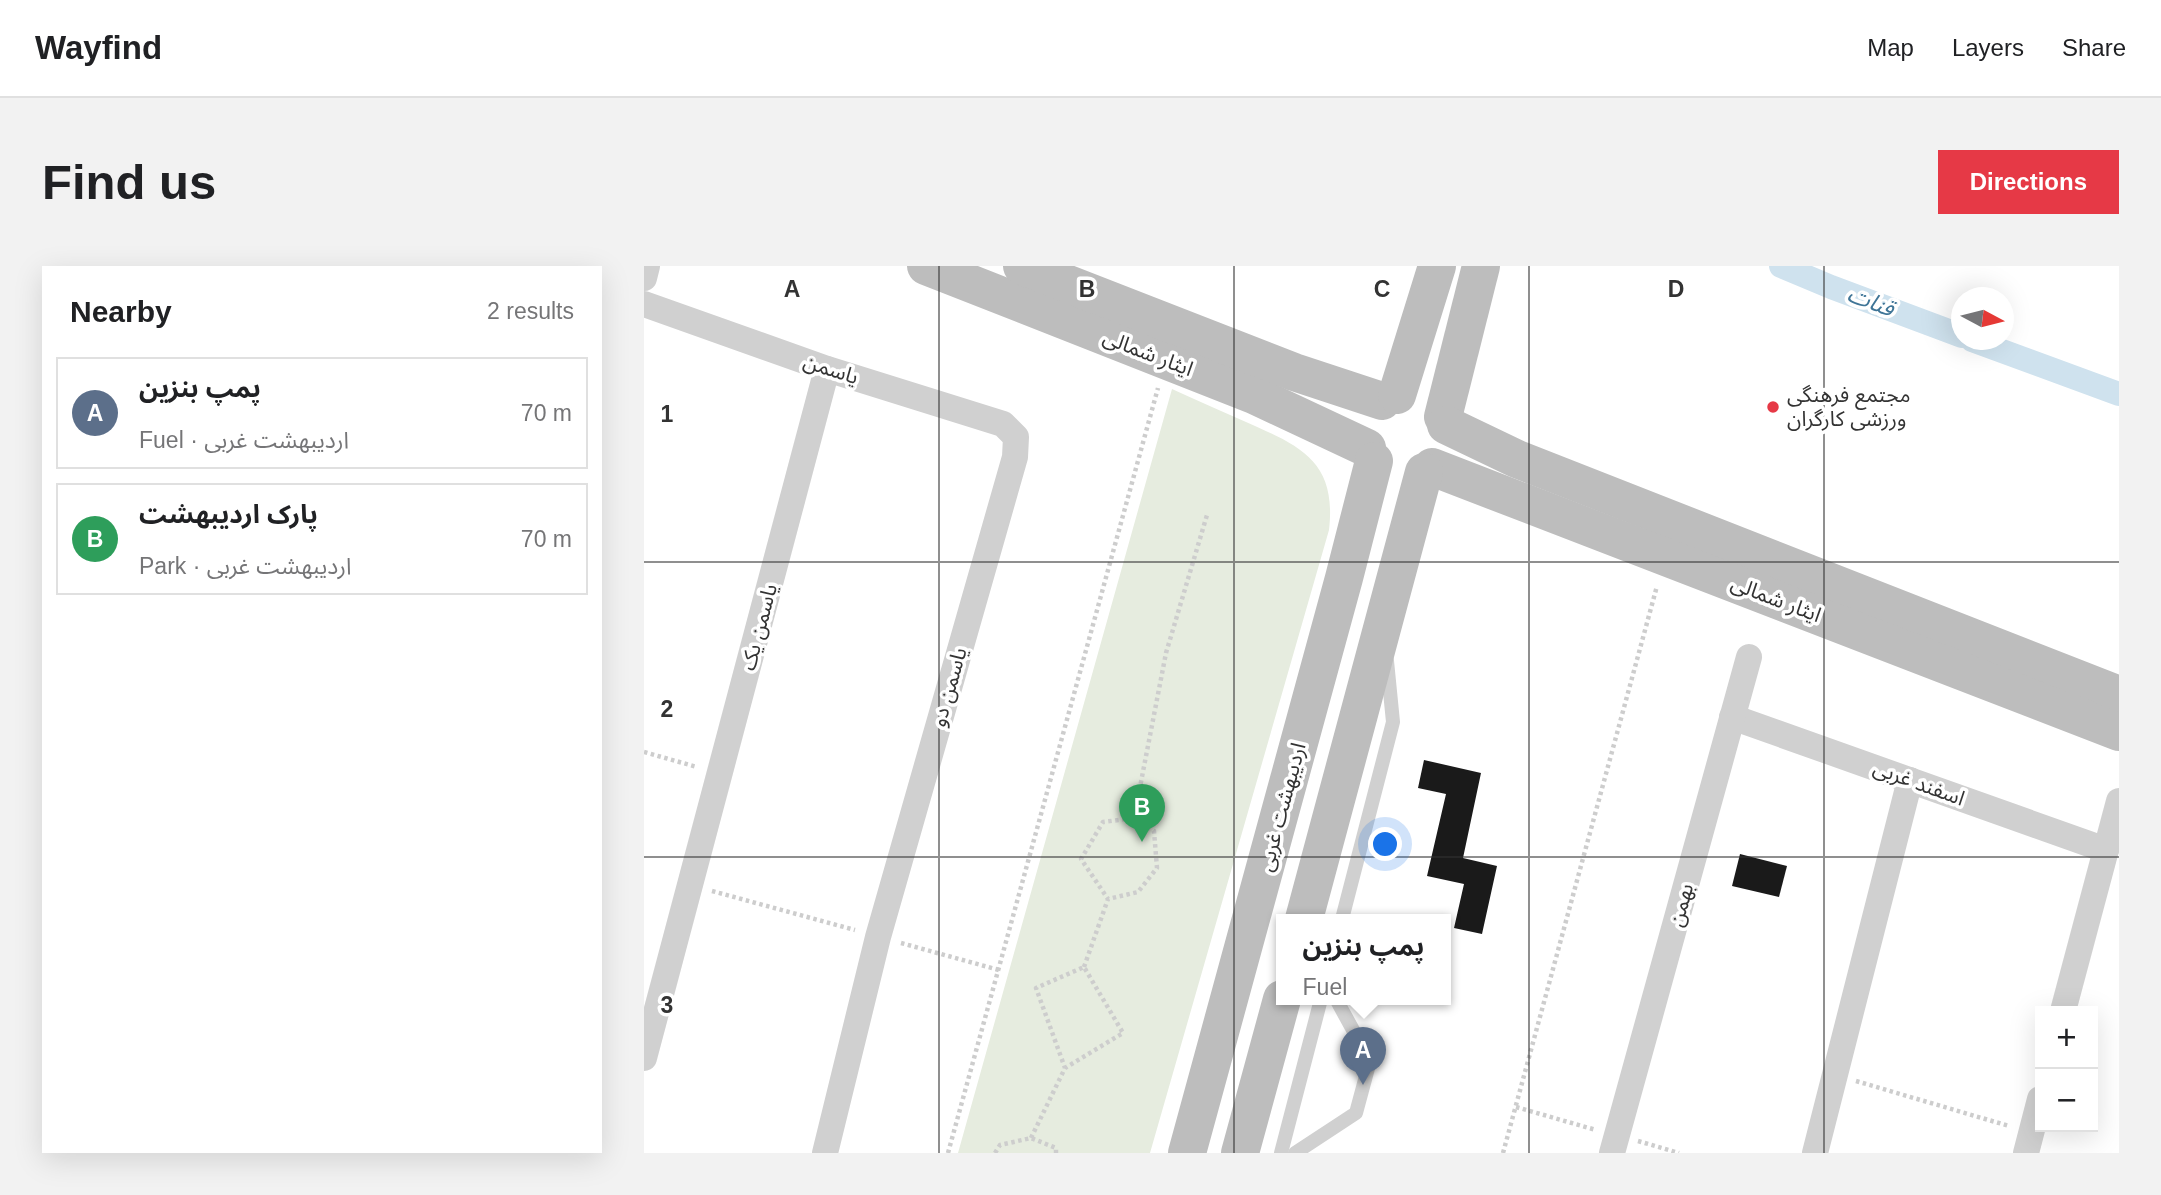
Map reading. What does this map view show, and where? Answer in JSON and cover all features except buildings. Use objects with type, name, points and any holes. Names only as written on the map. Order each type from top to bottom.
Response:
[{"type":"main road","name":"ایثار شمالی","points":[[926,266],[1254,395],[1371,454]]},
{"type":"main road","name":"ایثار شمالی","points":[[1022,266],[1294,372],[1390,398]]},
{"type":"main road","points":[[1390,398],[1437,266]]},
{"type":"main road","points":[[1445,421],[1435,406],[1424,398],[1411,394],[1390,398],[1373,411],[1367,422],[1365,435],[1371,454],[1382,468],[1392,473],[1403,476],[1428,469],[1440,458],[1447,437],[1445,421],[1481,266]]},
{"type":"main road","name":"ایثار شمالی","points":[[1445,421],[1517,459],[2119,695]]},
{"type":"main road","name":"اردیبهشت غربی","points":[[1187,1153],[1344,578],[1371,454]]},
{"type":"main road","name":"ایثار شمالی","points":[[1428,469],[1665,555],[2119,732]]},
{"type":"main road","points":[[1305,914],[1428,469]]},
{"type":"main road","points":[[1240,1153],[1280,1005]]},
{"type":"street","points":[[644,278],[648,266]]},
{"type":"street","name":"یاسمن","points":[[644,304],[827,369],[1003,424],[1016,437]]},
{"type":"street","name":"یاسمن یک","points":[[644,1058],[827,369]]},
{"type":"street","name":"یاسمن دو","points":[[825,1153],[878,937],[1015,457],[1016,437]]},
{"type":"street","name":"بهمن","points":[[1612,1153],[1749,657]]},
{"type":"street","name":"اسفند غربی","points":[[1732,717],[2106,850]]},
{"type":"street","points":[[1815,1153],[1910,780]]},
{"type":"street","points":[[2064,1006],[2119,801]]},
{"type":"street","points":[[2029,1143],[2035,1119]]},
{"type":"lane","points":[[1343,914],[1393,722],[1383,626]]},
{"type":"lane","points":[[1281,1153],[1319,1005]]},
{"type":"lane","points":[[1295,1153],[1356,1113],[1370,1061],[1338,1005]]},
{"type":"path","points":[[948,1153],[1166,360]]},
{"type":"path","points":[[1134,818],[1166,653],[1207,515]]},
{"type":"path","points":[[1503,1153],[1665,555]]},
{"type":"path","points":[[644,752],[720,773]]},
{"type":"path","points":[[1134,818],[1154,831],[1157,868],[1138,892],[1108,899],[1081,859],[1103,822],[1134,818]]},
{"type":"path","points":[[691,886],[999,970]]},
{"type":"path","points":[[1065,1068],[1037,988],[1084,967],[1108,899]]},
{"type":"path","points":[[1031,1138],[1065,1068],[1123,1033],[1084,967]]},
{"type":"path","points":[[1835,1075],[2029,1143]]},
{"type":"path","points":[[995,1153],[1000,1145],[1031,1138],[1056,1148],[1056,1153]]},
{"type":"shaded area","points":[[1172,389],[1283,439],[1311,459],[1327,487],[1329,530],[1150,1153],[958,1153]]},
{"type":"waterway","name":"قنات","points":[[1781,266],[1951,332]]},
{"type":"waterway","name":"قنات","points":[[1999,350],[2119,394]]},
{"type":"place","name":"مجتمع فرهنگی ورزشی کارگران","points":[[1773,407]]},
{"type":"place","name":"پارک اردیبهشت","points":[[1142,842]]},
{"type":"place","name":"پمپ بنزین","points":[[1363,1085]]}]
